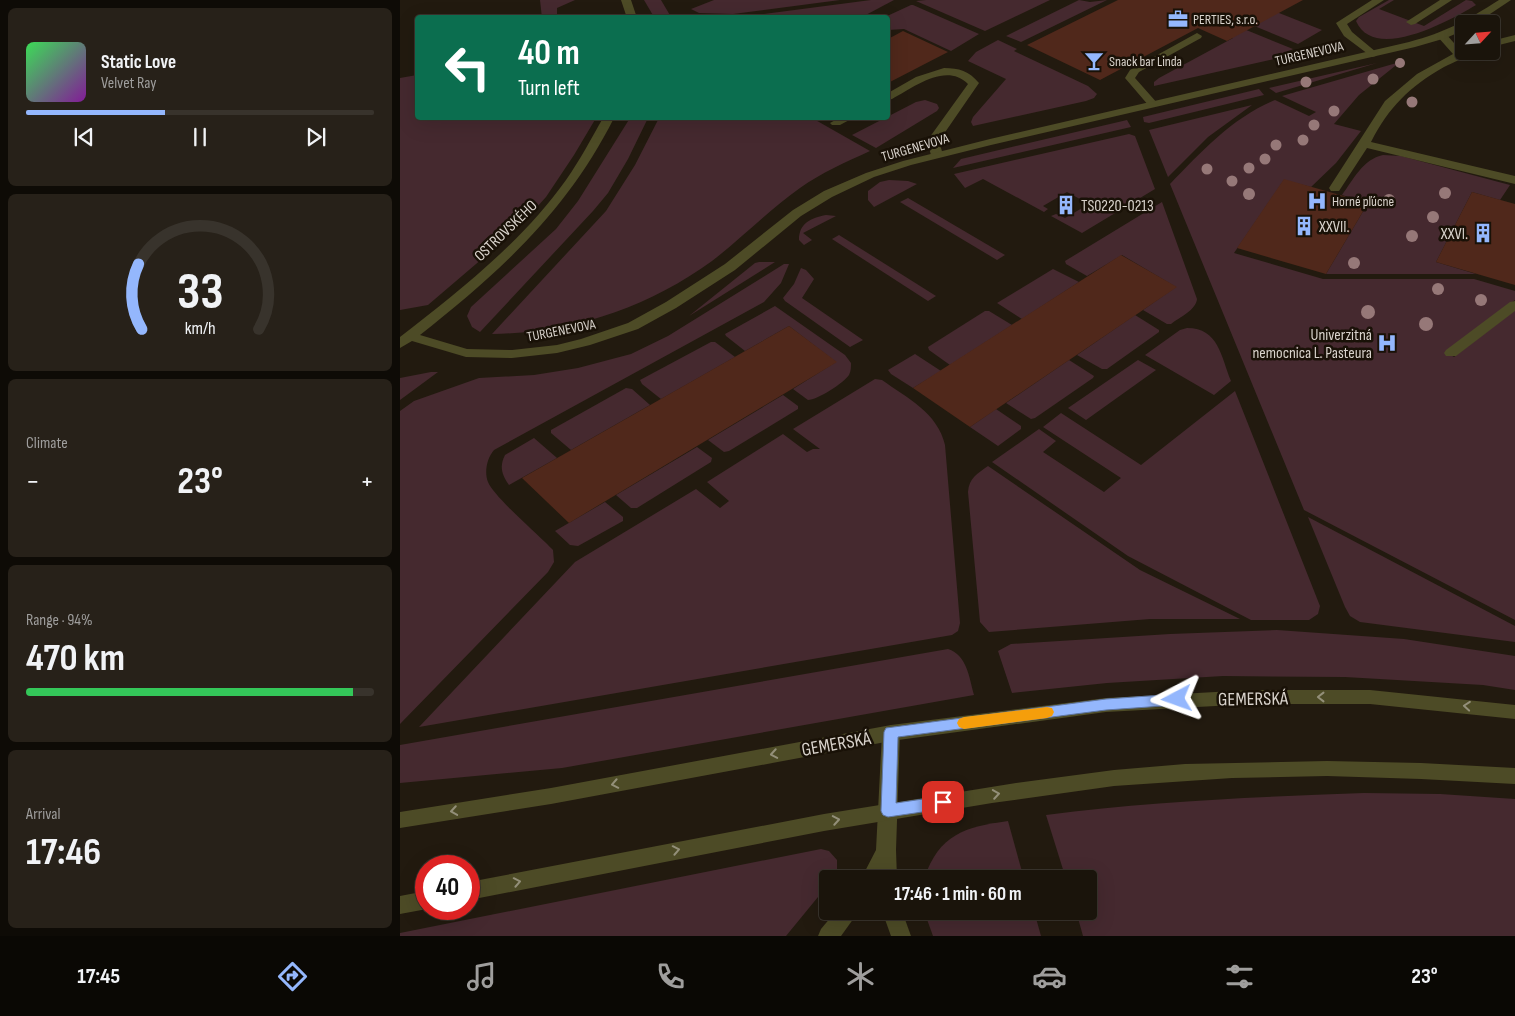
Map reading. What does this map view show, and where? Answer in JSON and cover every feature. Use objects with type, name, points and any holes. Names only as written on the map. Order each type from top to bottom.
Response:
[{"type":"street","points":[[626,0],[631,15]]},
{"type":"street","points":[[1372,54],[1348,34],[1341,23],[1379,0]]},
{"type":"street","points":[[1411,22],[1447,0]]},
{"type":"street","points":[[1481,15],[1503,0]]},
{"type":"street","name":"TURGENEVOVA","points":[[405,340],[466,353],[512,354],[557,349],[611,334],[653,316],[730,267],[797,213],[828,194],[870,175],[937,155],[1372,54],[1442,36],[1455,30]]},
{"type":"street","points":[[1153,104],[1130,78],[1135,70],[1197,36]]},
{"type":"street","points":[[1442,36],[1455,46]]},
{"type":"street","points":[[1500,42],[1515,38]]},
{"type":"street","points":[[1335,188],[1364,144],[1382,112],[1402,92],[1431,70],[1455,58]]},
{"type":"street","points":[[890,96],[935,73],[959,72],[969,77],[974,83],[933,141],[937,155]]},
{"type":"street","name":"OSTROVSKÉHO","points":[[405,340],[526,236],[560,197],[585,159],[607,120]]},
{"type":"street","points":[[836,123],[843,120]]},
{"type":"street","points":[[1364,144],[1515,180]]},
{"type":"street","points":[[1451,353],[1515,305]]},
{"type":"street","name":"GEMERSKÁ","points":[[400,820],[551,796],[891,732],[1106,705],[1234,697],[1370,697],[1515,712]]},
{"type":"street","points":[[887,870],[891,732]]},
{"type":"street","points":[[480,889],[731,839],[888,811],[1017,791],[1158,775],[1276,769],[1421,769],[1515,776]]},
{"type":"street","points":[[876,870],[886,850]]},
{"type":"street","points":[[400,905],[415,902]]},
{"type":"street","points":[[828,936],[841,920]]},
{"type":"street","points":[[895,920],[901,936]]},
{"type":"shaded area","points":[[540,0],[575,0],[557,8],[557,15],[542,15]]},
{"type":"shaded area","points":[[644,0],[661,0],[670,15],[653,15]]},
{"type":"shaded area","points":[[714,0],[840,0],[733,14],[699,13],[691,9]]},
{"type":"shaded area","points":[[871,0],[894,0],[866,15],[755,15]]},
{"type":"shaded area","points":[[1050,0],[985,31],[916,1]]},
{"type":"shaded area","points":[[1079,0],[1090,2],[1107,0],[1021,42],[1006,36]]},
{"type":"shaded area","points":[[1191,0],[1274,11],[1322,30],[1298,44]]},
{"type":"shaded area","points":[[1389,0],[1394,0],[1379,9],[1424,26],[1466,0],[1472,1],[1476,5],[1432,28],[1395,38],[1379,38],[1365,33],[1356,21],[1359,17]]},
{"type":"shaded area","points":[[913,5],[979,34],[951,51],[904,29],[890,30],[889,15]]},
{"type":"shaded area","points":[[1212,16],[1293,49],[1274,59],[1154,86],[1154,82],[1159,78],[1233,38]]},
{"type":"shaded area","points":[[998,40],[1017,49],[1014,51],[1088,86],[1097,94],[1094,98],[1086,101],[973,126],[971,122],[973,117],[1006,79],[968,61],[976,52]]},
{"type":"shaded area","points":[[1400,62],[1359,95],[1334,124],[1361,131],[1336,163],[1311,187],[1284,180],[1234,253],[1323,279],[1474,279],[1515,291],[1515,300],[1446,352],[1454,357],[1515,310],[1515,620],[1304,510],[1170,184],[1218,136],[1260,107],[1275,100],[1309,116],[1316,112],[1282,96]]},
{"type":"shaded area","points":[[1377,63],[1276,93],[1269,88]]},
{"type":"shaded area","points":[[415,75],[415,120],[595,120],[546,197],[517,229],[428,305],[400,310],[400,78]]},
{"type":"shaded area","points":[[1259,89],[1264,95],[1149,123],[1144,122],[1143,117]]},
{"type":"shaded area","points":[[925,100],[937,104],[939,108],[876,148],[852,135],[881,120],[890,120],[890,115],[916,102]]},
{"type":"shaded area","points":[[1252,105],[1208,137],[1168,177],[1149,130]]},
{"type":"shaded area","points":[[629,120],[647,120],[628,159],[608,193],[593,211],[480,332],[472,327],[467,316],[471,307],[556,229],[578,201]]},
{"type":"shaded area","points":[[658,120],[816,120],[870,151],[825,173],[800,188],[777,205],[712,261],[687,278],[661,292],[608,315],[580,323],[522,333],[492,334],[606,211],[635,165]]},
{"type":"shaded area","points":[[1127,120],[1131,127],[953,168],[961,159]]},
{"type":"shaded area","points":[[1129,134],[1135,136],[1155,189],[1082,233],[1051,216],[1056,214],[1065,218],[1089,204],[1067,192],[1043,206],[1048,209],[1044,212],[983,179],[965,188],[954,174]]},
{"type":"shaded area","points":[[1383,155],[1401,156],[1510,185],[1500,200],[1472,192],[1436,262],[1476,274],[1326,274],[1368,203],[1342,195],[1364,165]]},
{"type":"shaded area","points":[[889,180],[908,181],[917,184],[874,207],[868,200],[868,191],[880,182]]},
{"type":"shaded area","points":[[908,198],[1005,255],[997,260],[900,202]]},
{"type":"shaded area","points":[[1162,202],[1197,299],[1191,310],[1171,324],[1167,324],[1143,310],[1176,287],[1122,255],[1087,276],[1066,264],[1065,261]]},
{"type":"shaded area","points":[[826,215],[836,216],[803,233],[812,240],[804,245],[799,240],[801,229],[807,222]]},
{"type":"shaded area","points":[[839,235],[936,296],[928,301],[832,239]]},
{"type":"shaded area","points":[[775,262],[689,316],[755,263]]},
{"type":"shaded area","points":[[784,264],[789,264],[781,283],[764,302],[494,450],[487,465],[486,474],[488,482],[499,497],[553,550],[554,562],[548,572],[400,724],[400,411],[414,401],[479,378],[534,375],[578,368],[631,354],[668,336]]},
{"type":"shaded area","points":[[801,268],[806,270],[814,279],[802,298],[863,340],[850,347],[785,301],[783,298],[794,284]]},
{"type":"shaded area","points":[[1053,269],[1079,282],[1022,319],[997,303]]},
{"type":"shaded area","points":[[775,306],[845,355],[851,363],[849,375],[824,394],[808,400],[793,389],[836,362],[789,326],[745,351],[726,336],[725,334]]},
{"type":"shaded area","points":[[985,311],[989,311],[1012,325],[950,365],[929,350],[928,347]]},
{"type":"shaded area","points":[[1135,315],[1159,330],[1159,332],[1107,369],[1102,369],[1077,355]]},
{"type":"shaded area","points":[[1187,328],[1198,329],[1206,333],[1212,338],[1221,354],[1231,381],[1214,395],[1145,355],[1180,330]]},
{"type":"shaded area","points":[[711,342],[715,342],[735,357],[661,399],[642,384],[640,380]]},
{"type":"shaded area","points":[[915,354],[941,371],[913,388],[888,370]]},
{"type":"shaded area","points":[[1069,360],[1094,376],[1093,378],[1035,418],[1031,419],[1006,403]]},
{"type":"shaded area","points":[[1138,360],[1156,370],[1086,420],[1068,408]]},
{"type":"shaded area","points":[[438,372],[400,400],[400,378]]},
{"type":"shaded area","points":[[875,379],[882,380],[929,415],[936,424],[945,445],[960,623],[958,631],[952,635],[419,727],[575,562],[696,489],[720,508],[729,501],[707,482],[783,434],[807,452],[813,449],[820,449],[793,429]]},
{"type":"shaded area","points":[[626,388],[632,389],[650,405],[571,450],[551,433],[551,430]]},
{"type":"shaded area","points":[[1235,391],[1320,606],[1318,614],[1309,620],[1251,620],[1128,556],[992,462],[1039,429],[1056,441],[1043,452],[1104,492],[1121,478],[1043,427],[1061,413],[1141,465]]},
{"type":"shaded area","points":[[783,395],[798,406],[798,409],[729,451],[724,452],[708,440]]},
{"type":"shaded area","points":[[996,409],[1021,426],[1021,429],[998,446],[970,427]]},
{"type":"shaded area","points":[[534,438],[557,458],[509,485],[502,471],[505,455]]},
{"type":"shaded area","points":[[697,447],[712,458],[711,462],[637,508],[631,508],[616,495]]},
{"type":"shaded area","points":[[988,466],[1140,570],[1240,619],[1150,619],[989,632],[980,622],[968,492],[972,480]]},
{"type":"shaded area","points":[[605,502],[623,517],[623,521],[578,546],[570,545],[555,531]]},
{"type":"shaded area","points":[[1308,517],[1515,626],[1515,642],[1360,622],[1350,616]]},
{"type":"shaded area","points":[[1277,630],[1404,639],[1515,656],[1515,690],[1483,685],[1345,677],[1223,676],[1107,683],[1012,693],[998,651],[1011,644],[1170,634]]},
{"type":"shaded area","points":[[948,649],[963,661],[969,674],[974,695],[562,768],[400,783],[400,745]]},
{"type":"shaded area","points":[[1364,793],[1440,794],[1515,799],[1515,936],[1083,936],[1079,920],[1097,920],[1097,870],[1063,870],[1046,815],[1165,803]]},
{"type":"shaded area","points":[[1008,821],[1022,870],[928,870],[937,852],[946,842],[966,830]]},
{"type":"shaded area","points":[[821,849],[829,851],[837,860],[837,870],[819,870],[819,896],[786,936],[400,936],[400,933],[465,920],[480,920],[480,917]]},
{"type":"shaded area","points":[[927,920],[1037,920],[1041,936],[933,936]]},
{"type":"building","points":[[1118,0],[1303,0],[1227,41],[1198,28],[1100,80],[1027,45]]},
{"type":"building","points":[[903,31],[948,52],[890,82],[890,38]]},
{"type":"building","name":"XXVII.","points":[[1284,179],[1368,203],[1326,274],[1237,248]]},
{"type":"building","name":"XXVI.","points":[[1472,192],[1515,204],[1515,285],[1436,262]]},
{"type":"building","points":[[1121,255],[1177,287],[970,427],[913,388]]},
{"type":"building","points":[[789,326],[837,362],[569,523],[522,478]]},
{"type":"slow traffic","points":[[964,723],[1047,712]]},
{"type":"place","name":"PERTIES, s.r.o.","points":[[1178,19]]},
{"type":"place","name":"Snack bar Linda","points":[[1094,61]]},
{"type":"place","name":"Horné pľúcne","points":[[1317,201]]},
{"type":"place","name":"TS0220-0213","points":[[1066,205]]},
{"type":"place","name":"XXVII.","points":[[1304,226]]},
{"type":"place","name":"XXVI.","points":[[1483,233]]},
{"type":"place","name":"Univerzitná nemocnica L. Pasteura","points":[[1387,343]]},
{"type":"route","points":[[943,802],[888,811],[891,732],[1106,705],[1177,699]]}]
